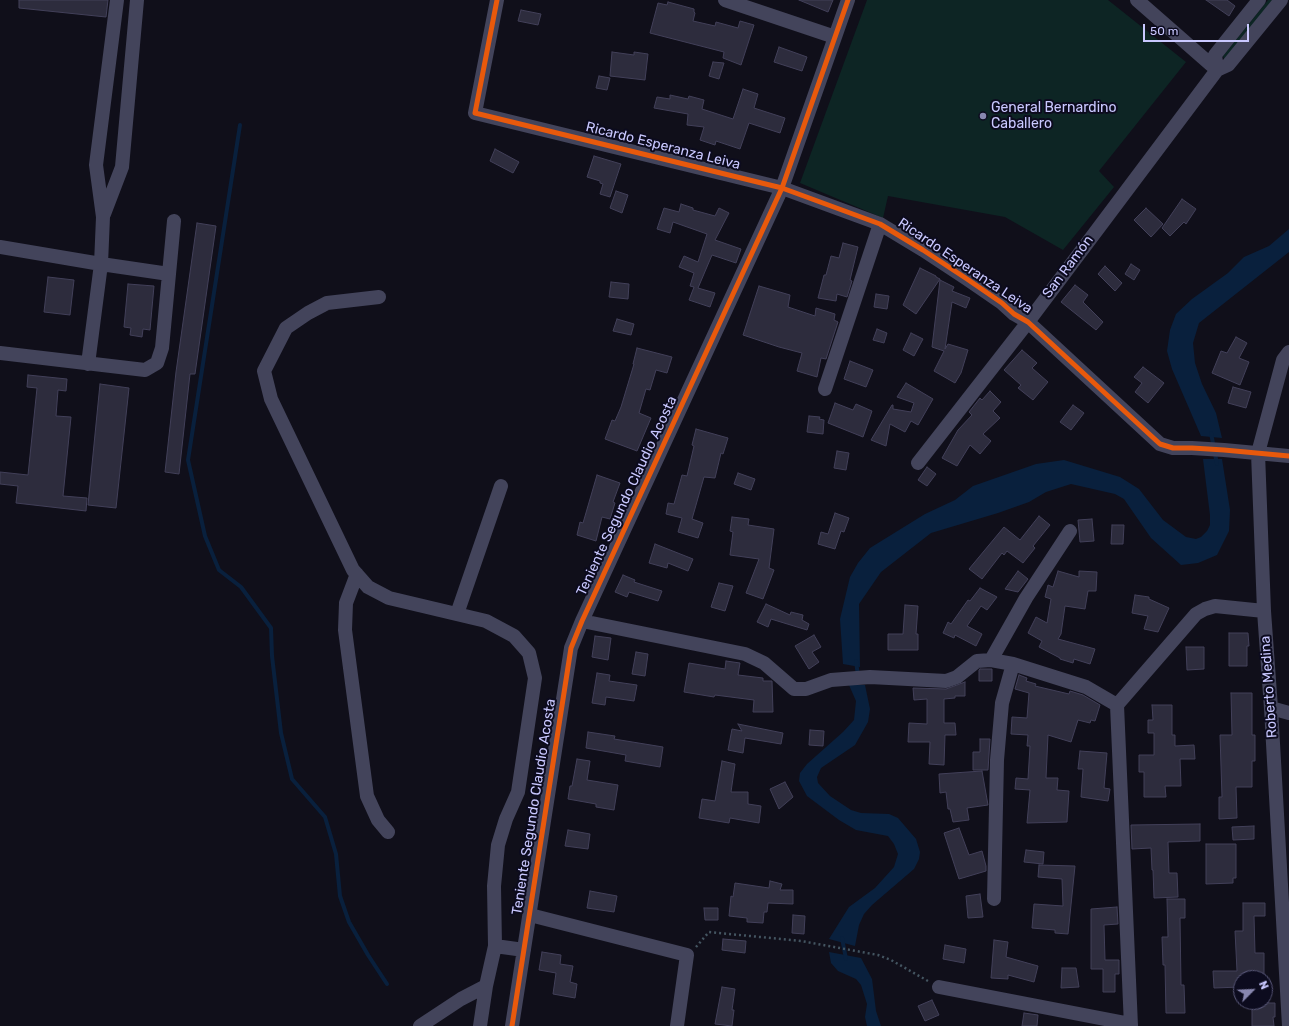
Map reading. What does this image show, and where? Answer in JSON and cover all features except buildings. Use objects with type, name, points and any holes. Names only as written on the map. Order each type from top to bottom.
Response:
[{"type":"street","points":[[88,364],[101,264],[103,217],[96,165],[117,0]]},
{"type":"street","points":[[103,217],[122,167],[137,0]]},
{"type":"street","name":"Ricardo Esperanza Leiva","points":[[497,0],[475,113],[782,188],[880,224],[967,279],[1002,303],[1014,314],[1028,322],[1160,444],[1173,448],[1224,450],[1289,456]]},
{"type":"street","points":[[725,0],[835,37]]},
{"type":"street","name":"Teniente Segundo Claudio Acosta","points":[[512,1026],[571,648],[582,621],[782,188],[848,0]]},
{"type":"street","points":[[1137,0],[1217,70]]},
{"type":"street","points":[[1217,70],[1215,55],[1259,0]]},
{"type":"street","name":"San Ramón","points":[[918,463],[1028,322],[1217,70],[1228,65],[1282,0]]},
{"type":"street","points":[[0,353],[145,370],[156,363],[162,348],[174,222]]},
{"type":"street","points":[[825,389],[880,224]]},
{"type":"street","points":[[0,247],[169,274]]},
{"type":"street","points":[[379,297],[327,303],[308,313],[286,328],[264,371],[271,399],[353,570],[368,587],[389,598],[486,622],[514,636],[529,653],[535,678],[518,792],[506,819],[498,845],[494,886],[495,946],[486,986],[480,1026]]},
{"type":"street","name":"Roberto Medina","points":[[1289,352],[1283,360],[1258,453],[1264,611],[1289,1026]]},
{"type":"street","points":[[457,614],[501,486]]},
{"type":"street","points":[[991,660],[1026,598],[1070,531]]},
{"type":"street","points":[[357,574],[346,604],[345,630],[367,796],[378,820],[388,832]]},
{"type":"street","points":[[939,987],[1131,1025],[1117,705],[1196,614],[1214,606],[1264,611]]},
{"type":"street","points":[[582,621],[745,654],[764,663],[794,689],[806,689],[831,680],[870,677],[946,681],[957,678],[977,661],[991,660],[1013,664],[1086,687],[1117,705]]},
{"type":"street","points":[[994,898],[998,752],[1002,703],[1013,664]]},
{"type":"street","points":[[1271,708],[1289,713]]},
{"type":"street","points":[[530,915],[687,955],[677,1026]]},
{"type":"street","points":[[495,946],[524,950]]},
{"type":"street","points":[[420,1026],[461,999],[486,986]]},
{"type":"path","points":[[687,955],[709,932],[801,941],[878,955],[939,987]]},
{"type":"green space","name":"General Bernardino Caballero","points":[[867,0],[1108,0],[1186,62],[1099,171],[1114,187],[1063,250],[1005,217],[888,196],[883,218],[800,183]]},
{"type":"green space","points":[[1268,0],[1274,0],[1224,59],[1223,56]]},
{"type":"water","points":[[1289,229],[1289,252],[1199,323],[1193,343],[1195,363],[1202,384],[1216,413],[1222,438],[1201,436],[1172,369],[1167,351],[1170,330],[1176,314],[1192,299],[1228,273],[1244,257],[1269,246]]},
{"type":"water","points":[[1203,459],[1222,459],[1230,510],[1229,531],[1217,555],[1198,563],[1181,565],[1151,538],[1124,499],[1115,494],[1071,484],[1046,492],[1029,502],[998,513],[931,533],[881,572],[859,604],[860,667],[843,664],[840,619],[850,577],[858,563],[870,548],[925,514],[955,500],[973,486],[1036,464],[1064,460],[1120,477],[1139,489],[1163,520],[1186,537],[1196,539],[1201,537],[1207,531],[1210,525]]},
{"type":"water","points":[[849,685],[865,685],[870,709],[868,722],[855,745],[821,768],[817,777],[818,783],[830,796],[851,810],[861,813],[889,814],[898,818],[916,839],[920,852],[919,859],[914,869],[872,905],[864,914],[859,925],[855,946],[829,939],[849,907],[875,888],[894,867],[898,854],[894,844],[888,836],[856,830],[839,820],[807,796],[799,781],[800,773],[807,764],[843,732],[854,720],[856,701]]},
{"type":"water","points":[[829,952],[861,958],[872,979],[876,1011],[881,1026],[867,1026],[865,1017],[867,1004],[861,985],[856,979],[838,971],[831,963]]},
{"type":"waterway","points":[[240,125],[188,460],[205,536],[219,570],[241,587],[271,628],[272,656],[281,733],[292,779],[325,817],[336,854],[340,896],[349,922],[387,984]]},
{"type":"waterway","points":[[1211,433],[1217,464]]},
{"type":"waterway","points":[[856,661],[858,676]]},
{"type":"waterway","points":[[842,938],[846,959]]},
{"type":"cycle path","points":[[497,0],[475,113],[782,188],[880,224],[967,279],[1002,303],[1014,314],[1028,322],[1160,444],[1173,448],[1224,450],[1289,456]]},
{"type":"cycle path","points":[[512,1026],[571,648],[582,621],[782,188],[848,0]]},
{"type":"place","name":"General Bernardino Caballero","points":[[983,116]]}]
